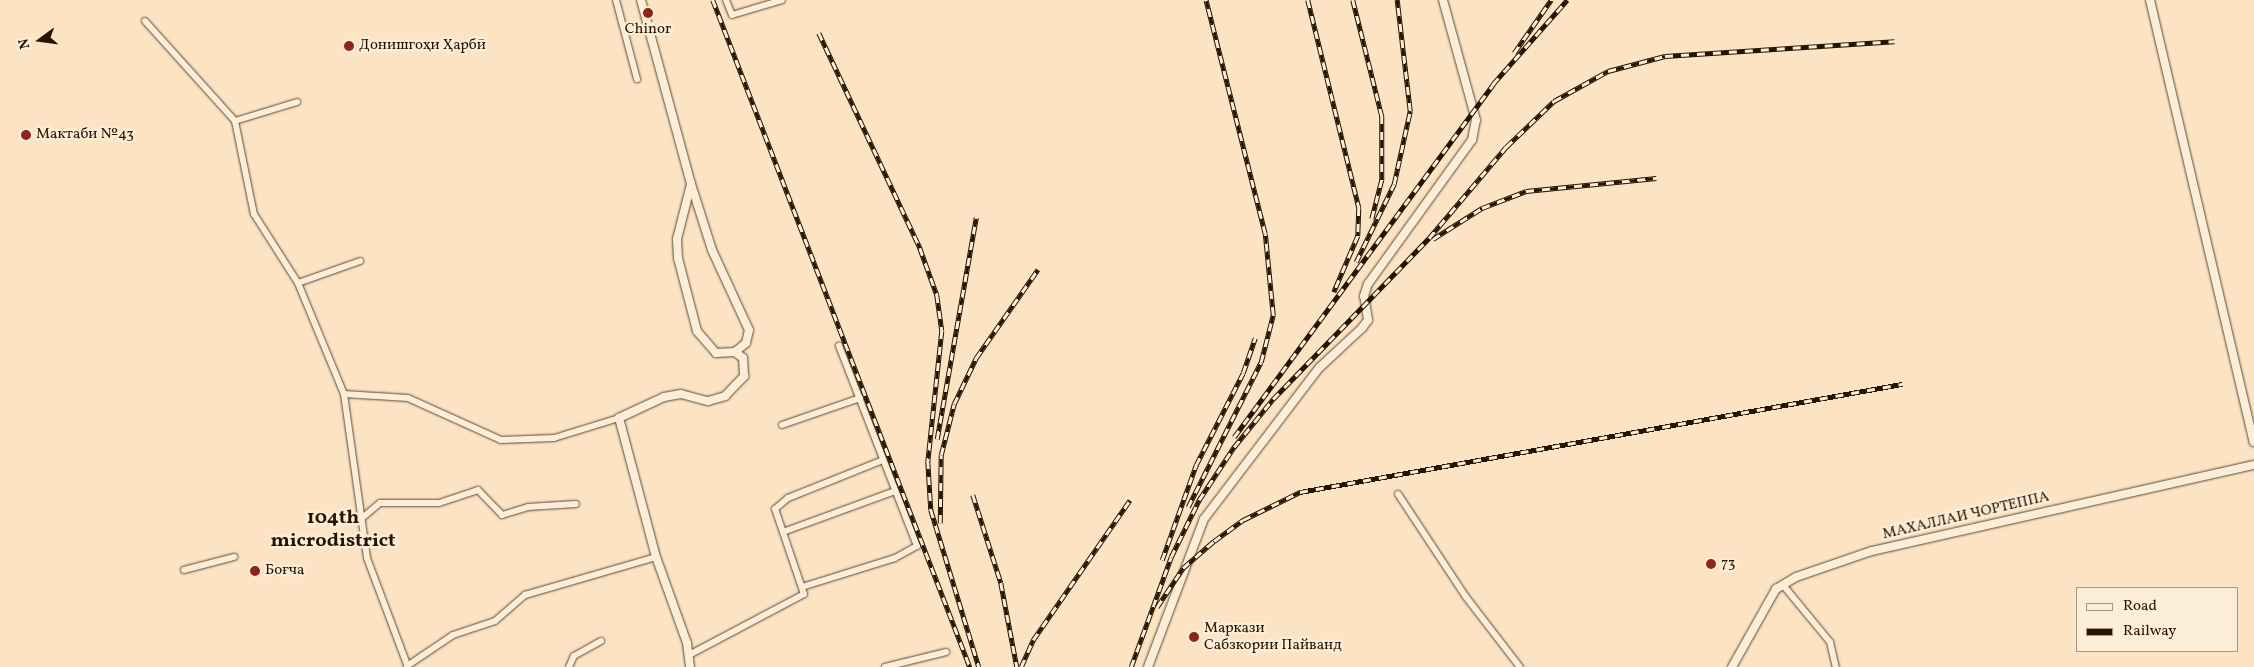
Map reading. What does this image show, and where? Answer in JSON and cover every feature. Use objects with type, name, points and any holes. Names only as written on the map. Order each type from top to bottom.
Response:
[{"type":"street","points":[[616,0],[638,79]]},
{"type":"street","points":[[641,0],[690,184],[712,250],[749,330],[746,343],[735,352],[716,353],[697,331],[678,258],[677,239],[690,184]]},
{"type":"street","points":[[726,0],[732,15],[782,0]]},
{"type":"street","points":[[1148,667],[1204,519],[1319,368],[1362,328],[1368,320],[1364,296],[1368,284],[1472,140],[1476,120],[1442,0]]},
{"type":"street","points":[[2150,0],[2254,442]]},
{"type":"street","points":[[144,22],[235,121],[254,214],[298,283],[344,394],[368,558],[408,666],[453,635],[495,621],[525,595],[656,557]]},
{"type":"street","points":[[235,121],[297,102]]},
{"type":"street","points":[[298,283],[360,261]]},
{"type":"street","points":[[802,587],[895,558],[917,546],[839,346]]},
{"type":"street","points":[[344,394],[408,398],[501,440],[554,438],[619,418],[664,397],[681,394],[708,401],[724,396],[744,376],[743,358],[735,352]]},
{"type":"street","points":[[782,425],[860,398]]},
{"type":"street","points":[[619,418],[656,557],[689,655],[690,667]]},
{"type":"street","points":[[689,655],[804,594],[775,509],[788,498],[883,460]]},
{"type":"street","name":"МАХАЛЛАИ ЧОРТЕППА","points":[[1783,585],[1872,551],[2254,465]]},
{"type":"street","points":[[362,518],[380,503],[439,503],[478,490],[502,515],[528,508],[576,504]]},
{"type":"street","points":[[783,532],[895,491]]},
{"type":"street","points":[[1398,494],[1466,596],[1520,667]]},
{"type":"street","points":[[184,570],[234,557]]},
{"type":"street","points":[[1732,667],[1783,585],[1830,642],[1836,667]]},
{"type":"street","points":[[569,667],[574,656],[602,641]]},
{"type":"street","points":[[885,667],[946,652]]},
{"type":"railway","points":[[713,0],[970,667]]},
{"type":"railway","points":[[1188,507],[1261,362],[1273,315],[1265,234],[1206,0]]},
{"type":"railway","points":[[1308,0],[1359,208],[1358,236],[1334,292]]},
{"type":"railway","points":[[1353,0],[1382,116],[1382,180],[1372,219]]},
{"type":"railway","points":[[1356,262],[1394,184],[1410,111],[1397,0]]},
{"type":"railway","points":[[1514,53],[1551,0]]},
{"type":"railway","points":[[1234,437],[1493,84],[1567,0]]},
{"type":"railway","points":[[819,33],[920,248],[937,295],[942,331],[928,461],[931,510],[979,667]]},
{"type":"railway","points":[[1131,667],[1171,557],[1199,500],[1234,447],[1273,399],[1429,238],[1506,147],[1554,101],[1608,71],[1665,56],[1895,41]]},
{"type":"railway","points":[[1433,239],[1482,208],[1526,191],[1656,178]]},
{"type":"railway","points":[[937,439],[976,217]]},
{"type":"railway","points":[[940,523],[941,455],[954,404],[976,358],[1038,269]]},
{"type":"railway","points":[[1162,560],[1196,465],[1243,373],[1255,338]]},
{"type":"railway","points":[[1157,607],[1183,568],[1214,541],[1243,520],[1300,492],[1902,384]]},
{"type":"railway","points":[[973,495],[1001,583],[1017,667]]},
{"type":"railway","points":[[1021,667],[1033,640],[1130,500]]},
{"type":"place","name":"Chinor","points":[[648,13]]},
{"type":"place","name":"Донишгоҳи Ҳарбӣ","points":[[349,46]]},
{"type":"place","name":"Мактаби №43","points":[[26,135]]},
{"type":"place","name":"73","points":[[1711,564]]},
{"type":"place","name":"Боғча","points":[[255,571]]},
{"type":"place","name":"Маркази Сабзкории Пайванд","points":[[1194,637]]},
{"type":"district","name":"104th microdistrict","points":[[333,530]]}]
